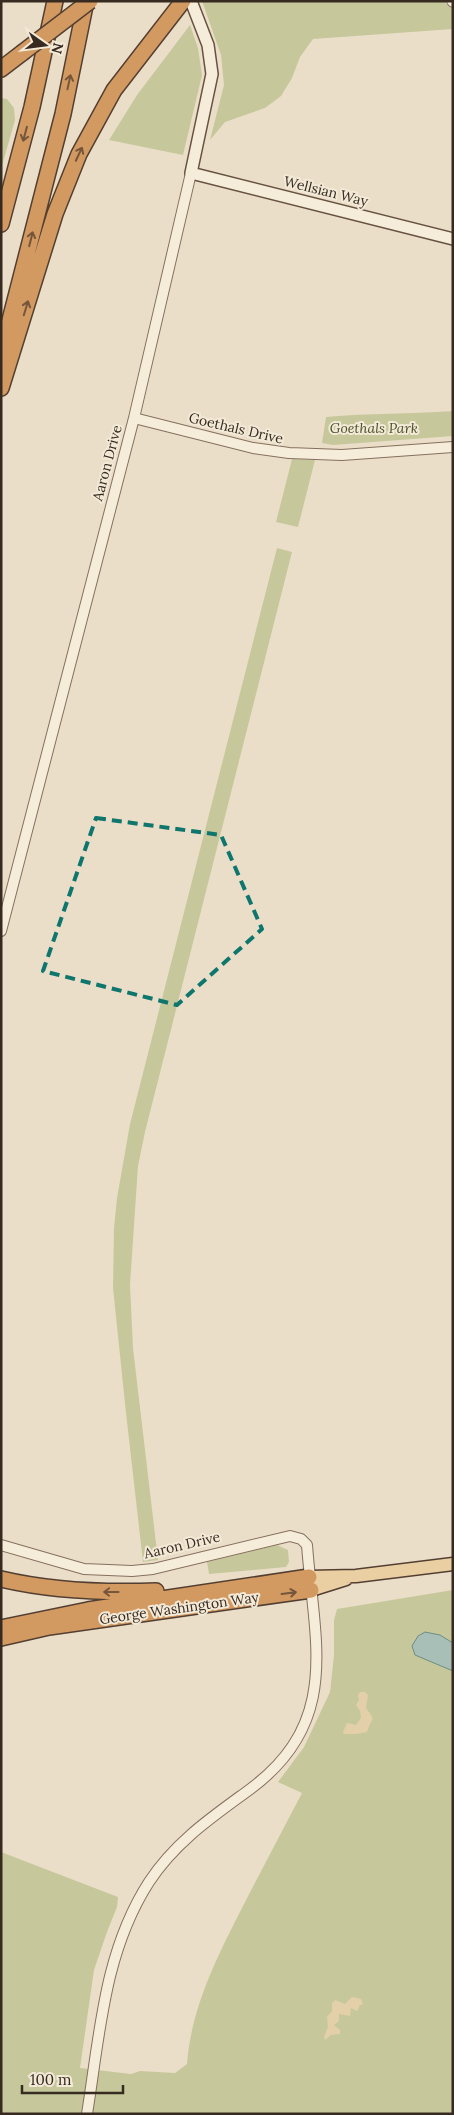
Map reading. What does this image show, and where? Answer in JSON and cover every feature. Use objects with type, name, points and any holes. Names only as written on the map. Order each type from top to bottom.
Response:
[{"type":"highway","points":[[1,224],[32,107],[55,1]]},
{"type":"highway","points":[[1,69],[20,48],[74,1]]},
{"type":"highway","points":[[1,354],[63,114],[86,1]]},
{"type":"highway","points":[[1,56],[20,48],[90,1]]},
{"type":"highway","points":[[1,388],[55,214],[70,173],[100,114],[127,72],[183,1]]},
{"type":"highway","points":[[156,36],[191,1]]},
{"type":"highway","points":[[1,213],[10,192]]},
{"type":"highway","points":[[1,1569],[88,1592]]},
{"type":"highway","points":[[1,1579],[52,1589],[88,1592],[212,1590]]},
{"type":"highway","name":"George Washington Way","points":[[1,1628],[72,1612],[212,1590],[310,1583]]},
{"type":"highway","name":"George Washington Way","points":[[1,1638],[310,1583]]},
{"type":"main road","name":"Aaron Drive","points":[[191,1],[210,51],[212,74],[191,173]]},
{"type":"main road","name":"Wellsian Way","points":[[191,173],[453,239]]},
{"type":"main road","name":"George Washington Way","points":[[310,1583],[453,1564]]},
{"type":"street","name":"Aaron Drive","points":[[1,931],[3,913],[134,418],[191,173]]},
{"type":"street","name":"Goethals Drive","points":[[134,418],[265,450],[288,453],[342,455],[453,447]]},
{"type":"street","name":"Aaron Drive","points":[[1,1545],[78,1567],[98,1570],[132,1571],[153,1569],[290,1536],[301,1539],[307,1545],[310,1583]]},
{"type":"street","points":[[87,2114],[112,1963],[125,1928],[140,1896],[159,1868],[192,1833],[251,1789],[277,1766],[295,1744],[306,1723],[313,1702],[318,1662],[310,1583]]},
{"type":"highlighted area","points":[[96,818],[221,835],[262,929],[177,1005],[43,971]]},
{"type":"green space","points":[[202,1],[443,1],[453,10],[453,29],[313,39],[300,57],[292,78],[281,96],[265,108],[225,122],[210,140],[224,85],[221,55]]},
{"type":"green space","points":[[190,25],[198,48],[202,75],[183,155],[109,140],[137,95]]},
{"type":"green space","points":[[1,98],[7,99],[14,108],[15,120],[1,169]]},
{"type":"green space","name":"Goethals Park","points":[[453,411],[453,436],[333,445],[322,443],[326,417]]},
{"type":"green space","points":[[292,459],[315,460],[298,527],[276,522]]},
{"type":"green space","points":[[277,548],[292,552],[138,1166],[130,1285],[133,1348],[158,1560],[143,1562],[113,1288],[114,1228],[117,1198],[130,1124]]},
{"type":"green space","points":[[277,1545],[288,1550],[289,1562],[286,1567],[209,1574],[207,1562]]},
{"type":"green space","points":[[453,1590],[453,2114],[1,2114],[1,1852],[118,1897],[117,1907],[94,1970],[80,2068],[131,2074],[140,2071],[175,2073],[187,2064],[189,2043],[200,2003],[223,1945],[302,1793],[278,1782],[304,1747],[330,1692],[334,1655],[334,1620],[337,1609]]},
{"type":"sand","points":[[360,1692],[365,1692],[368,1695],[366,1708],[372,1716],[369,1727],[367,1732],[344,1734],[347,1723],[356,1725],[361,1718],[360,1711],[356,1705]]},
{"type":"sand","points":[[352,1997],[361,1999],[363,2004],[360,2005],[357,2011],[351,2008],[350,2016],[339,2014],[339,2021],[334,2025],[340,2030],[340,2034],[331,2035],[325,2040],[324,2037],[328,2027],[327,2017],[332,2011],[332,2003],[335,2000],[345,2004]]},
{"type":"water","points":[[425,1632],[440,1635],[453,1643],[453,1671],[415,1655],[412,1646],[418,1636]]}]
